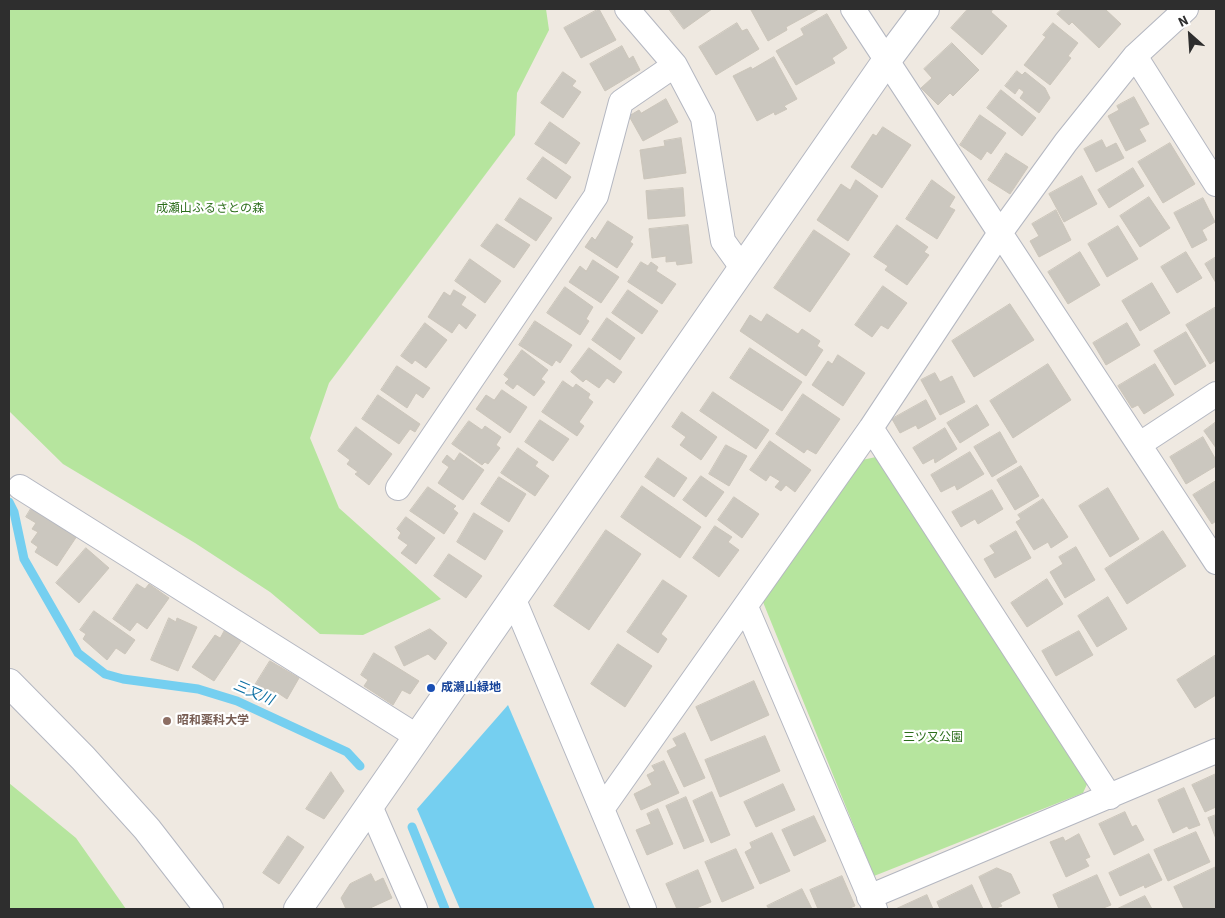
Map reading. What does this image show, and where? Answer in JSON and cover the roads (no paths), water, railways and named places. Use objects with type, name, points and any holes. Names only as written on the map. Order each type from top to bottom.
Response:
[{"type":"street","points":[[627,9],[675,65],[703,118],[723,241],[743,269]]},
{"type":"street","points":[[853,9],[1216,562]]},
{"type":"street","points":[[298,909],[887,60],[925,9]]},
{"type":"street","points":[[602,810],[871,428],[1000,233],[1066,142],[1134,56],[1186,9]]},
{"type":"street","points":[[1134,56],[1216,184]]},
{"type":"street","points":[[398,488],[596,196],[621,102],[675,65]]},
{"type":"street","points":[[1140,444],[1216,394]]},
{"type":"street","points":[[871,428],[1110,797]]},
{"type":"street","points":[[20,486],[418,737]]},
{"type":"street","points":[[514,600],[644,909]]},
{"type":"street","points":[[746,607],[872,903],[1216,751]]},
{"type":"street","points":[[9,683],[83,758],[147,829],[209,909]]},
{"type":"street","points":[[370,806],[415,909]]},
{"type":"water","points":[[508,705],[595,909],[460,909],[417,809]]},
{"type":"waterway","name":"三又川","points":[[9,502],[14,512],[24,559],[78,653],[105,674],[123,679],[198,689],[237,701],[347,752],[360,766]]},
{"type":"waterway","name":"三又川","points":[[412,827],[445,909]]},
{"type":"place","name":"成瀬山緑地","points":[[431,688]]},
{"type":"place","name":"昭和薬科大学","points":[[167,721]]},
{"type":"park label","name":"成瀬山ふるさとの森","points":[[210,209]]},
{"type":"park label","name":"三ツ又公園","points":[[933,738]]}]
